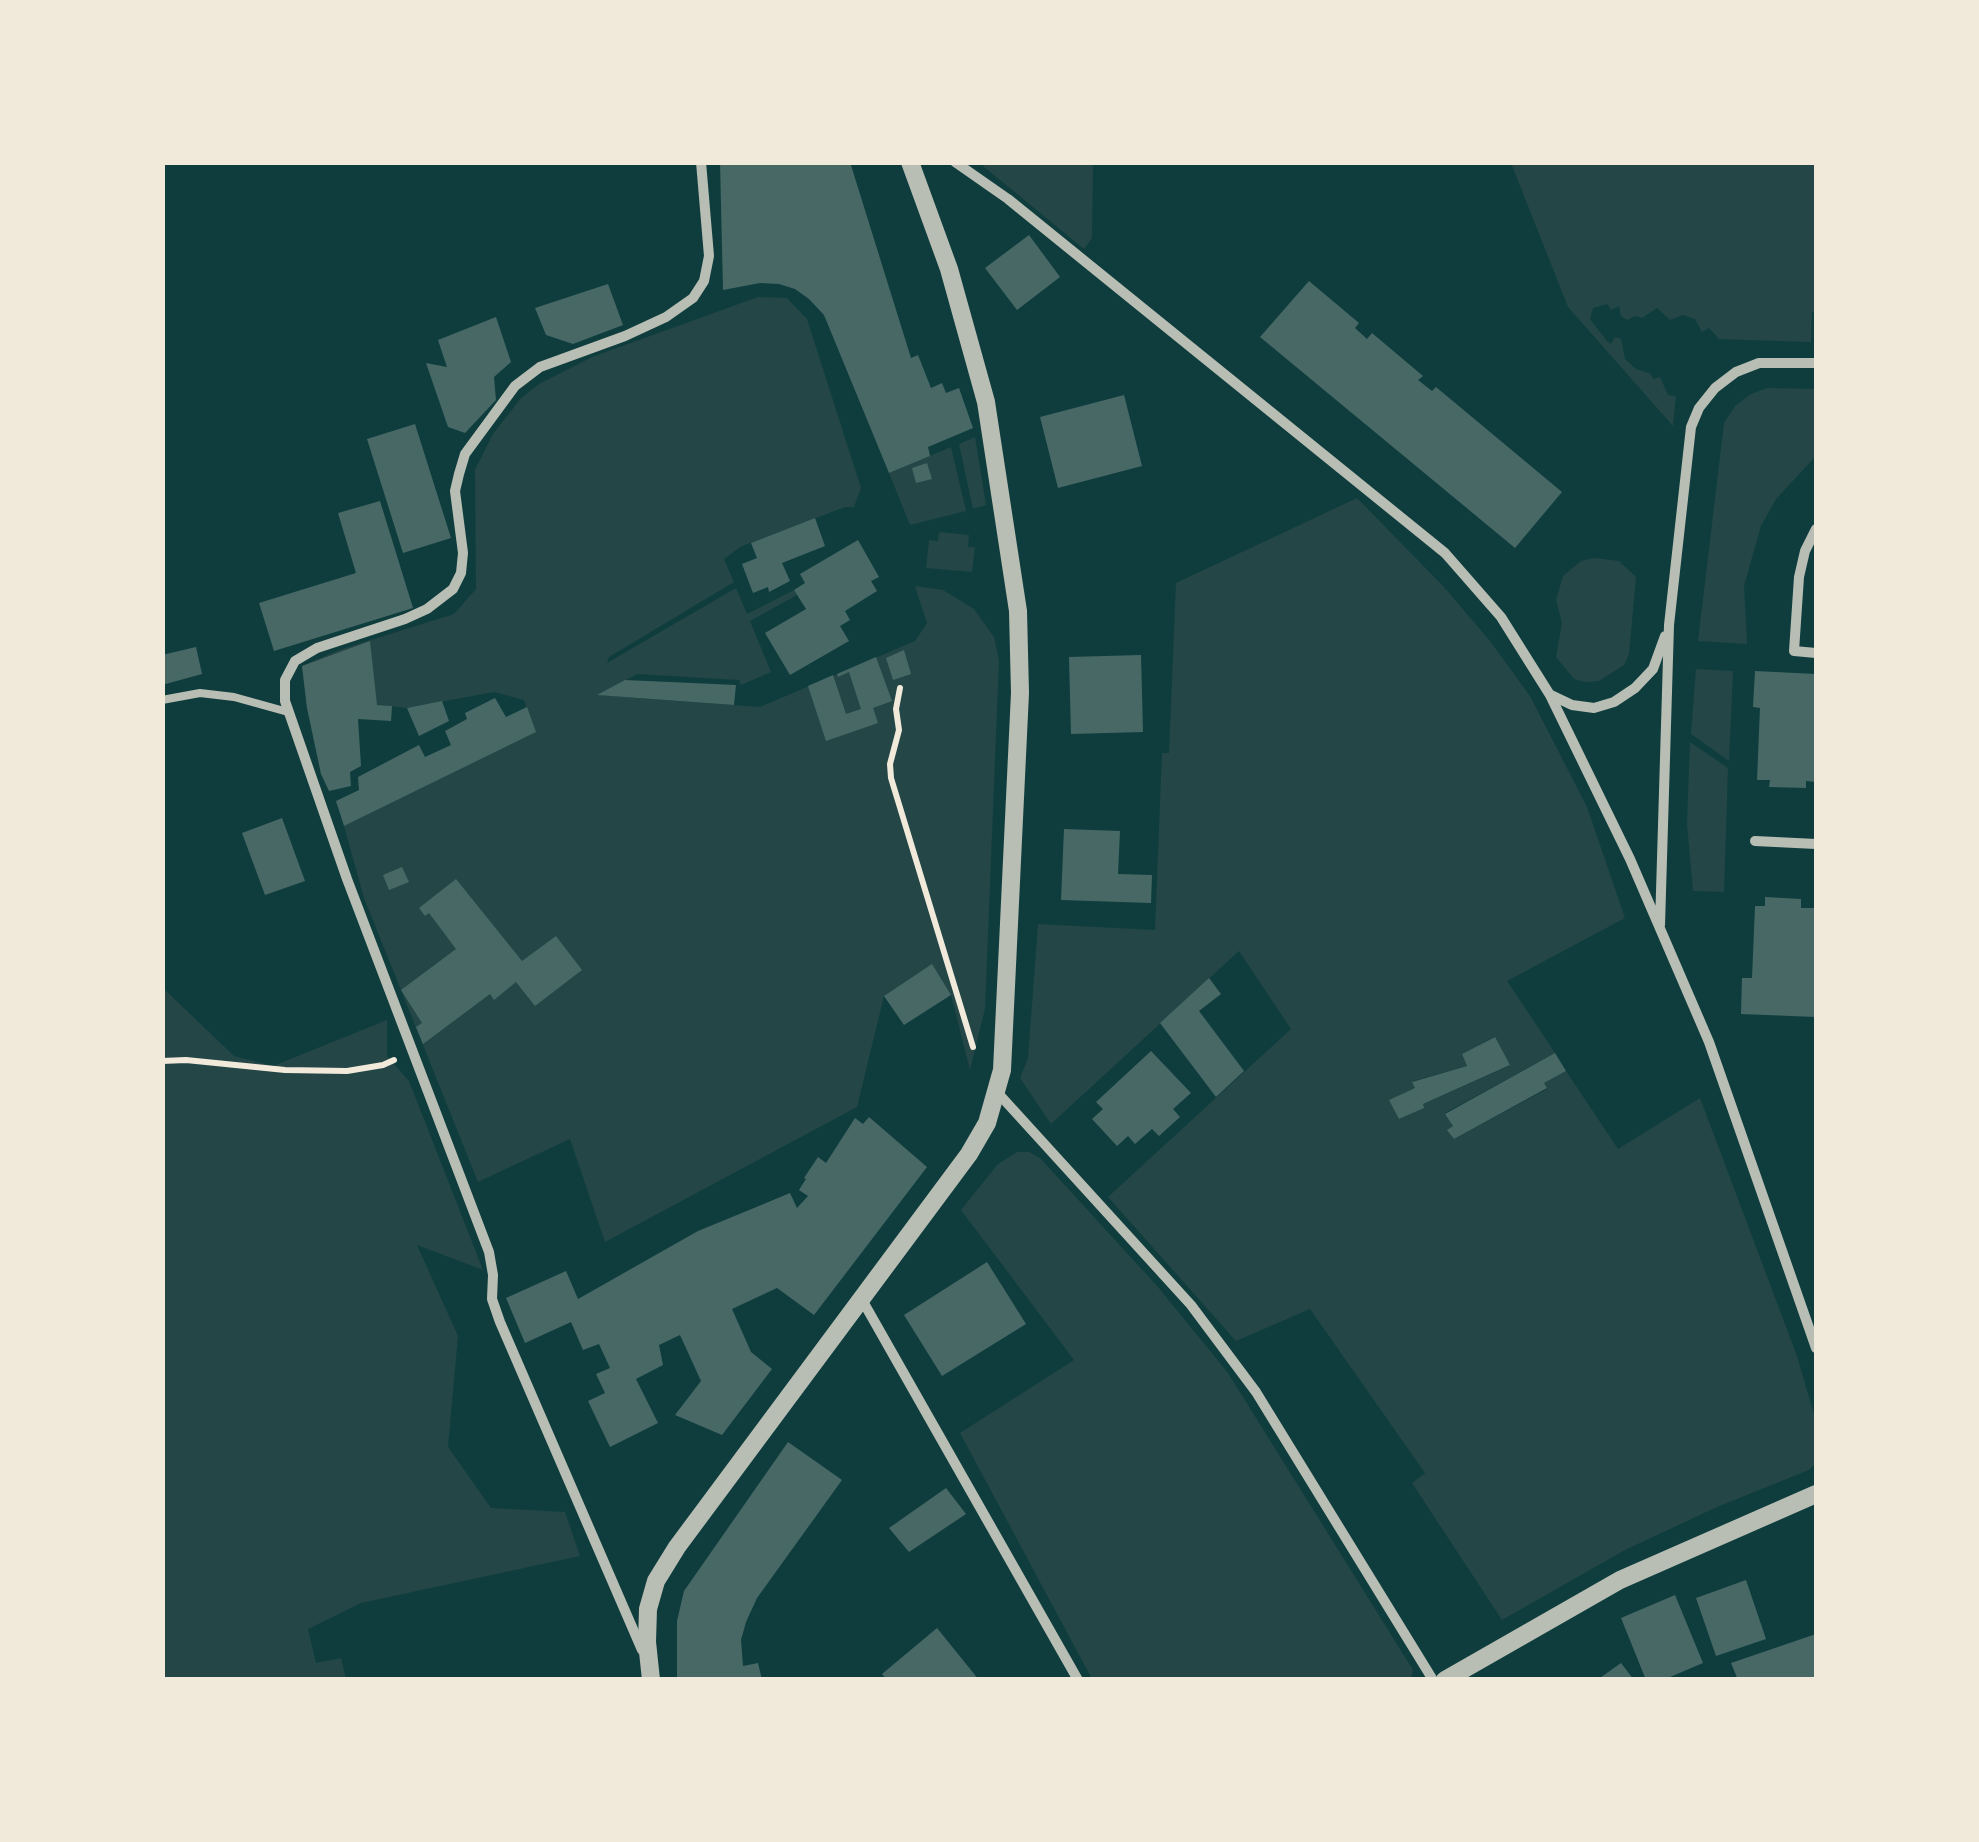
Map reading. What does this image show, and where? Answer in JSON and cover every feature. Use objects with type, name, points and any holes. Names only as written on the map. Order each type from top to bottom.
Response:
[{"type":"street","points":[[651,1680],[635,1630],[500,1322],[492,1299],[489,1252],[410,1052],[288,712],[285,680],[296,660],[317,648],[427,609],[453,588],[461,573],[463,554],[455,491],[459,474],[466,454],[515,386],[540,367],[639,330],[693,298],[704,281],[708,256],[701,162]]},
{"type":"street","points":[[651,1680],[648,1609],[656,1580],[969,1154],[987,1123],[1006,1045],[1020,692],[1018,611],[986,402],[949,269],[910,162]]},
{"type":"street","points":[[955,162],[1008,198],[1445,553],[1501,617],[1550,695],[1630,859],[1709,1042],[1770,1207],[1816,1348]]},
{"type":"street","points":[[1660,930],[1669,625],[1690,427],[1698,408],[1736,372],[1760,363],[1816,362]]},
{"type":"street","points":[[1816,529],[1798,577],[1794,652],[1816,653]]},
{"type":"street","points":[[1550,695],[1572,705],[1594,708],[1614,702],[1654,669],[1669,625]]},
{"type":"street","points":[[1756,841],[1816,844]]},
{"type":"street","points":[[997,1092],[1191,1305],[1256,1392],[1432,1680]]},
{"type":"street","points":[[861,1297],[1078,1680]]},
{"type":"street","points":[[1445,1680],[1620,1580],[1816,1494]]},
{"type":"lane","points":[[162,700],[200,693],[234,697],[288,712]]},
{"type":"path","points":[[900,688],[896,709],[898,742],[890,764],[895,796],[967,1033],[997,1092]]},
{"type":"path","points":[[162,1062],[186,1060],[285,1070],[348,1071],[383,1066],[410,1052]]},
{"type":"shaded area","points":[[985,162],[1093,163],[1092,238],[1084,249],[983,166]]},
{"type":"shaded area","points":[[1511,163],[1816,163],[1816,312],[1812,312],[1811,342],[1719,339],[1709,328],[1702,332],[1695,319],[1683,315],[1670,320],[1657,308],[1642,318],[1627,320],[1621,316],[1619,306],[1611,310],[1607,304],[1593,308],[1590,319],[1606,340],[1611,344],[1615,337],[1621,339],[1625,359],[1654,379],[1660,377],[1668,395],[1676,396],[1673,426],[1568,307]]},
{"type":"shaded area","points":[[758,297],[787,298],[807,319],[861,488],[854,507],[740,547],[724,559],[734,582],[609,657],[607,663],[736,588],[747,614],[794,590],[797,595],[750,621],[771,672],[741,685],[739,680],[637,674],[599,695],[760,707],[915,641],[927,623],[915,586],[943,590],[974,609],[994,637],[999,660],[985,1009],[970,1070],[951,995],[932,965],[884,996],[857,1107],[605,1242],[570,1139],[478,1182],[364,898],[344,826],[535,732],[524,700],[494,692],[407,708],[362,703],[307,708],[302,666],[339,650],[454,614],[476,589],[475,470],[493,434],[521,398],[539,384],[592,357]]},
{"type":"shaded area","points":[[1767,388],[1816,389],[1816,456],[1776,499],[1761,526],[1744,586],[1747,644],[1698,641],[1724,423],[1735,406]]},
{"type":"shaded area","points":[[975,437],[986,505],[973,509],[959,444]]},
{"type":"shaded area","points":[[951,447],[966,511],[910,525],[889,473]]},
{"type":"shaded area","points":[[1357,498],[1444,587],[1530,696],[1587,807],[1625,918],[1507,981],[1555,1053],[1445,1113],[1453,1126],[1448,1130],[1454,1139],[1547,1089],[1544,1083],[1566,1071],[1618,1149],[1700,1098],[1797,1356],[1816,1421],[1816,1463],[1809,1470],[1625,1550],[1502,1620],[1412,1483],[1425,1473],[1310,1309],[1236,1341],[1108,1197],[1291,1029],[1239,951],[1051,1124],[1020,1078],[1028,1058],[1038,924],[1155,930],[1162,753],[1169,753],[1176,583]],"holes":[[[1494,1037],[1509,1066],[1423,1104],[1423,1108],[1399,1119],[1390,1100],[1415,1088],[1413,1081],[1467,1066],[1462,1054]]]},
{"type":"shaded area","points":[[939,532],[969,535],[968,547],[975,547],[972,572],[926,568],[929,540],[938,541]]},
{"type":"shaded area","points":[[1581,561],[1619,561],[1636,577],[1629,654],[1624,665],[1599,681],[1585,682],[1574,679],[1556,657],[1562,623],[1556,600],[1563,576]]},
{"type":"shaded area","points":[[1696,669],[1733,671],[1729,761],[1691,734]]},
{"type":"shaded area","points":[[1690,742],[1728,768],[1724,892],[1693,891],[1687,824]]},
{"type":"shaded area","points":[[162,987],[234,1056],[273,1066],[387,1020],[387,1056],[409,1081],[483,1270],[417,1245],[458,1336],[448,1447],[491,1508],[565,1512],[580,1556],[361,1603],[308,1629],[316,1663],[341,1658],[346,1679],[163,1679]]},
{"type":"shaded area","points":[[1017,1152],[1029,1152],[1040,1158],[1158,1287],[1228,1373],[1413,1670],[1411,1679],[1092,1679],[960,1433],[1074,1360],[961,1210],[998,1164]]},
{"type":"building","points":[[720,162],[850,162],[911,358],[918,355],[931,388],[942,383],[946,393],[959,388],[973,428],[928,447],[930,456],[889,473],[824,315],[795,289],[779,284],[760,283],[723,290]]},
{"type":"building","points":[[1029,235],[1060,277],[1017,310],[985,268]]},
{"type":"building","points":[[1309,281],[1359,323],[1355,328],[1367,339],[1372,333],[1423,376],[1418,380],[1432,391],[1436,387],[1562,492],[1515,548],[1260,337]]},
{"type":"building","points":[[608,284],[623,325],[573,344],[546,335],[535,308]]},
{"type":"building","points":[[496,317],[511,362],[494,377],[496,400],[465,433],[448,427],[426,363],[447,367],[438,340]]},
{"type":"building","points":[[1124,395],[1142,466],[1058,488],[1040,417]]},
{"type":"building","points":[[415,424],[451,538],[403,553],[367,439]]},
{"type":"building","points":[[927,463],[932,479],[916,483],[912,468]]},
{"type":"building","points":[[380,501],[413,608],[274,651],[259,603],[356,573],[338,513]]},
{"type":"building","points":[[815,518],[825,546],[782,563],[790,581],[769,592],[768,587],[753,593],[742,564],[757,558],[751,543]]},
{"type":"building","points":[[858,540],[879,577],[871,581],[877,591],[845,611],[850,620],[840,626],[849,641],[790,675],[765,633],[806,609],[794,590],[805,583],[800,574]]},
{"type":"building","points":[[370,641],[377,705],[392,706],[391,721],[358,719],[361,766],[350,772],[351,786],[329,791],[321,774],[302,666]]},
{"type":"building","points":[[196,647],[202,674],[162,685],[162,655]]},
{"type":"building","points":[[904,650],[911,674],[893,680],[886,658]]},
{"type":"building","points":[[1141,655],[1143,732],[1071,734],[1069,657]]},
{"type":"building","points":[[876,657],[892,701],[873,708],[878,723],[826,741],[808,686],[833,675],[846,714],[861,709],[849,672],[838,677],[837,674]]},
{"type":"building","points":[[1755,671],[1816,674],[1816,782],[1806,781],[1806,788],[1769,787],[1770,780],[1757,780],[1760,708],[1753,707]]},
{"type":"building","points":[[625,680],[736,685],[734,705],[597,695]]},
{"type":"building","points":[[495,698],[506,717],[527,707],[536,732],[344,826],[336,801],[359,790],[358,777],[419,745],[425,757],[451,745],[445,731],[467,719],[465,713]]},
{"type":"building","points":[[442,701],[449,721],[419,736],[407,708]]},
{"type":"building","points":[[282,818],[305,881],[265,895],[242,833]]},
{"type":"building","points":[[1064,829],[1120,831],[1118,874],[1152,875],[1151,903],[1061,900]]},
{"type":"building","points":[[402,867],[409,882],[389,890],[383,875]]},
{"type":"building","points":[[456,879],[522,961],[556,936],[582,970],[535,1006],[516,982],[494,1000],[490,994],[423,1044],[416,1027],[422,1023],[401,990],[456,949],[429,913],[425,916],[419,908]]},
{"type":"building","points":[[1765,897],[1801,899],[1801,908],[1816,908],[1816,1017],[1741,1014],[1742,978],[1752,978],[1755,906],[1765,906]]},
{"type":"building","points":[[932,964],[951,995],[904,1025],[884,996]]},
{"type":"building","points":[[1209,978],[1221,994],[1199,1011],[1244,1071],[1216,1097],[1160,1023]]},
{"type":"building","points":[[1495,1037],[1510,1065],[1399,1119],[1389,1100],[1415,1088],[1412,1082],[1467,1066],[1462,1054]]},
{"type":"building","points":[[1151,1051],[1191,1093],[1173,1109],[1180,1117],[1159,1136],[1152,1129],[1135,1144],[1128,1136],[1117,1146],[1092,1119],[1103,1109],[1096,1102]]},
{"type":"building","points":[[1555,1053],[1566,1071],[1544,1083],[1547,1088],[1454,1139],[1447,1130],[1453,1126],[1445,1114]]},
{"type":"building","points":[[869,1117],[927,1167],[814,1315],[777,1288],[732,1309],[751,1352],[772,1369],[722,1435],[675,1415],[701,1381],[680,1335],[659,1345],[663,1365],[636,1379],[658,1423],[610,1447],[588,1401],[605,1393],[596,1374],[610,1368],[599,1344],[583,1350],[571,1322],[525,1343],[506,1298],[566,1271],[578,1299],[698,1231],[790,1193],[797,1208],[808,1196],[799,1190],[818,1157],[826,1163],[855,1118],[863,1124]]},
{"type":"building","points":[[987,1262],[1026,1324],[942,1376],[904,1315]]},
{"type":"building","points":[[788,1442],[842,1480],[757,1598],[746,1622],[741,1640],[743,1666],[758,1663],[762,1680],[677,1680],[677,1621],[684,1591]]},
{"type":"building","points":[[946,1488],[966,1514],[909,1552],[889,1528]]},
{"type":"building","points":[[1746,1580],[1766,1639],[1716,1656],[1696,1598]]},
{"type":"building","points":[[1675,1595],[1703,1663],[1663,1680],[1646,1680],[1621,1618]]},
{"type":"building","points":[[937,1628],[979,1680],[887,1680],[882,1674]]},
{"type":"building","points":[[1816,1634],[1816,1680],[1738,1680],[1731,1663]]},
{"type":"building","points":[[1621,1663],[1634,1680],[1597,1680]]}]
